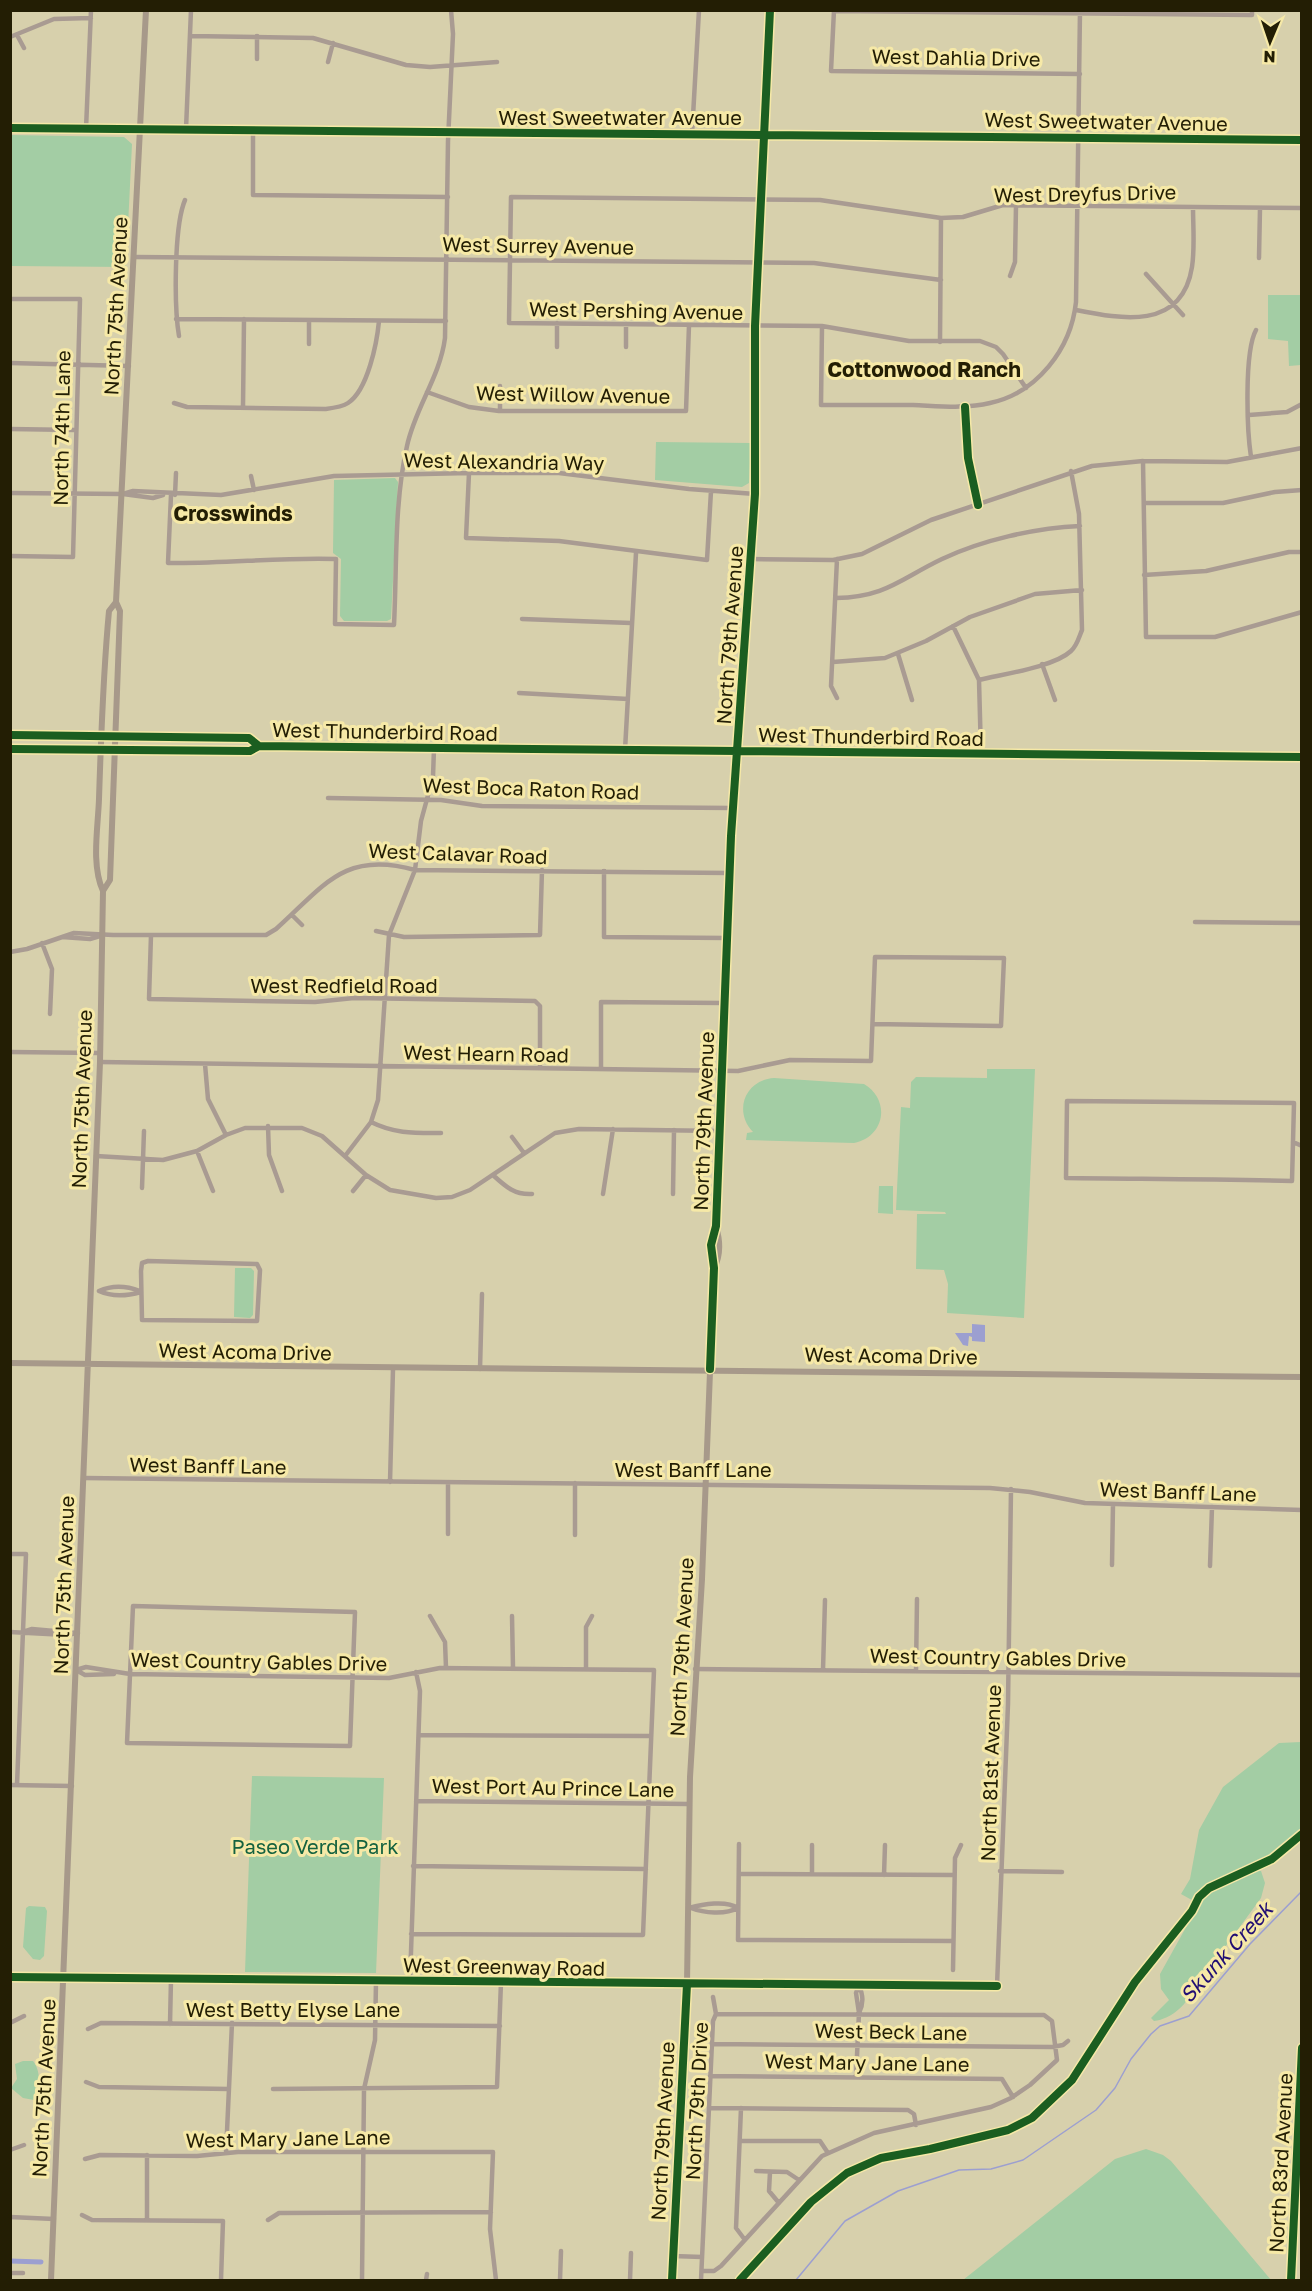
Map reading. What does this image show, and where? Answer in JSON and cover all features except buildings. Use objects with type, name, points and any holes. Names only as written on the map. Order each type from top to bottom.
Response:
[{"type":"main road","name":"North 83rd Avenue","points":[[1291,2280],[1302,2048]]},
{"type":"street","points":[[86,129],[91,10]]},
{"type":"street","name":"North 75th Avenue","points":[[103,891],[110,880],[120,611],[116,602],[146,10]]},
{"type":"street","points":[[186,129],[191,10]]},
{"type":"street","points":[[176,473],[168,563],[221,564],[280,558],[336,559],[335,624],[394,625],[401,474],[412,424],[441,359],[446,321],[448,132],[452,67],[451,10]]},
{"type":"street","points":[[692,134],[699,10]]},
{"type":"street","name":"North 79th Avenue","points":[[672,2280],[687,1984],[689,1804],[695,1669],[706,1484],[714,1268],[718,1259],[719,1237],[716,1226],[724,1003],[733,807],[754,494],[755,326],[770,10]]},
{"type":"street","points":[[834,11],[1252,13]]},
{"type":"street","name":"West Dahlia Drive","points":[[834,11],[831,71],[1080,74]]},
{"type":"street","points":[[822,327],[821,405],[965,407],[998,401],[1026,388],[1057,357],[1067,339],[1076,310],[1080,12]]},
{"type":"street","points":[[10,37],[54,19],[91,18]]},
{"type":"street","points":[[17,34],[24,48]]},
{"type":"street","points":[[190,36],[313,38],[406,65],[452,67],[497,62]]},
{"type":"street","points":[[257,36],[257,59]]},
{"type":"street","points":[[328,62],[333,43]]},
{"type":"street","name":"West Sweetwater Avenue","points":[[10,128],[1302,140]]},
{"type":"street","points":[[253,130],[253,195],[448,197]]},
{"type":"street","name":"West Dreyfus Drive","points":[[510,260],[511,197],[833,201],[942,218],[963,217],[993,207],[1016,205],[1302,208]]},
{"type":"street","points":[[179,336],[176,320],[178,257],[181,211],[185,200]]},
{"type":"street","points":[[1010,276],[1015,262],[1016,205]]},
{"type":"street","points":[[1076,310],[1133,319],[1150,316],[1172,303],[1183,289],[1190,273],[1193,207]]},
{"type":"street","points":[[1259,258],[1260,208]]},
{"type":"street","points":[[940,342],[942,218]]},
{"type":"street","name":"West Surrey Avenue","points":[[134,257],[827,264],[941,280]]},
{"type":"street","name":"West Pershing Avenue","points":[[510,260],[510,323],[822,327],[909,341],[980,340],[996,347],[1008,360],[1026,388]]},
{"type":"street","points":[[1146,274],[1183,315]]},
{"type":"street","name":"North 74th Lane","points":[[10,298],[80,299],[73,557],[10,556]]},
{"type":"street","points":[[243,407],[244,319]]},
{"type":"street","points":[[176,320],[446,321]]},
{"type":"street","points":[[309,320],[309,344]]},
{"type":"street","points":[[174,404],[187,407],[326,409],[347,404],[359,388],[371,361],[379,321]]},
{"type":"street","points":[[557,323],[557,347]]},
{"type":"street","points":[[626,324],[626,347]]},
{"type":"street","name":"West Willow Avenue","points":[[427,392],[470,407],[500,411],[686,411],[689,325]]},
{"type":"street","points":[[1251,458],[1250,348],[1256,330]]},
{"type":"street","points":[[10,363],[129,366]]},
{"type":"street","points":[[500,386],[500,411]]},
{"type":"street","points":[[1249,415],[1278,413],[1302,404]]},
{"type":"street","points":[[965,407],[968,458],[978,505]]},
{"type":"street","points":[[10,429],[75,430]]},
{"type":"street","points":[[751,559],[837,559],[870,551],[932,520],[1071,471],[1101,464],[1143,461],[1218,462],[1302,448]]},
{"type":"street","points":[[1143,461],[1146,637],[1215,637],[1302,612]]},
{"type":"street","points":[[980,680],[1042,664],[1071,651],[1082,630],[1080,526],[1071,471]]},
{"type":"street","points":[[469,473],[466,538],[559,541],[636,553],[707,560],[711,491]]},
{"type":"street","name":"West Alexandria Way","points":[[10,493],[123,494],[133,491],[173,495],[221,495],[334,476],[469,473],[591,476],[754,494]]},
{"type":"street","points":[[251,476],[254,490]]},
{"type":"street","points":[[1144,503],[1223,503],[1275,492],[1302,490]]},
{"type":"street","points":[[836,598],[875,594],[943,558],[999,541],[1044,528],[1080,526]]},
{"type":"street","points":[[1144,575],[1183,574],[1289,552],[1302,552]]},
{"type":"street","points":[[625,750],[636,553]]},
{"type":"street","points":[[837,559],[831,686],[837,698]]},
{"type":"street","points":[[833,662],[874,660],[898,654],[970,617],[1035,594],[1082,590]]},
{"type":"street","name":"North 75th Avenue","points":[[51,2280],[65,1978],[100,1062],[103,891],[98,880],[97,843],[100,751],[109,611],[116,602]]},
{"type":"street","points":[[522,619],[631,623]]},
{"type":"street","points":[[953,626],[980,680],[981,753]]},
{"type":"street","points":[[898,654],[912,700]]},
{"type":"street","points":[[1042,664],[1055,700]]},
{"type":"street","points":[[519,693],[628,699]]},
{"type":"street","name":"West Thunderbird Road","points":[[10,735],[249,738],[260,746]]},
{"type":"street","name":"West Thunderbird Road","points":[[10,749],[250,751],[260,746],[1302,757]]},
{"type":"street","points":[[345,1156],[371,1122],[378,1100],[389,935],[415,870],[421,821],[433,777],[434,748]]},
{"type":"street","name":"West Boca Raton Road","points":[[328,798],[428,800],[482,806],[733,807]]},
{"type":"street","name":"West Calavar Road","points":[[10,952],[21,951],[74,933],[258,936],[272,932],[328,881],[352,867],[386,863],[415,870],[730,873]]},
{"type":"street","points":[[376,932],[404,937],[540,935],[542,870]]},
{"type":"street","points":[[604,872],[604,937],[727,938]]},
{"type":"street","points":[[292,915],[302,925]]},
{"type":"street","points":[[1195,922],[1302,923]]},
{"type":"street","name":"West Redfield Road","points":[[151,935],[149,999],[315,1002],[383,999],[539,1003],[540,1068]]},
{"type":"street","points":[[42,943],[52,969],[50,1014]]},
{"type":"street","points":[[875,957],[1004,958],[1001,1026],[873,1024],[875,957]]},
{"type":"street","points":[[600,1069],[601,1002],[724,1003]]},
{"type":"street","name":"West Hearn Road","points":[[100,1062],[738,1071],[790,1060],[871,1061],[873,1024]]},
{"type":"street","points":[[10,1052],[100,1053]]},
{"type":"street","points":[[206,1064],[208,1099],[226,1135]]},
{"type":"street","points":[[1067,1101],[1294,1102],[1293,1142],[1292,1181],[1169,1180],[1148,1177],[1066,1178],[1067,1101]]},
{"type":"street","points":[[371,1122],[388,1131],[441,1133]]},
{"type":"street","points":[[96,1156],[164,1160],[197,1151],[226,1135],[245,1128],[268,1126],[302,1128],[322,1136],[366,1175],[399,1194],[436,1198],[460,1195],[494,1176],[555,1133],[579,1129],[720,1131]]},
{"type":"street","points":[[268,1126],[269,1155],[282,1191]]},
{"type":"street","points":[[603,1194],[613,1129]]},
{"type":"street","points":[[673,1194],[674,1130]]},
{"type":"street","points":[[142,1188],[144,1131]]},
{"type":"street","points":[[512,1137],[524,1153]]},
{"type":"street","points":[[1293,1142],[1302,1139]]},
{"type":"street","points":[[1293,1142],[1302,1146]]},
{"type":"street","points":[[197,1151],[213,1191]]},
{"type":"street","points":[[353,1191],[366,1175]]},
{"type":"street","points":[[494,1176],[508,1190],[522,1195],[532,1194]]},
{"type":"street","points":[[142,1263],[257,1264],[260,1270],[257,1321],[142,1320],[141,1292],[142,1263]]},
{"type":"street","points":[[108,1287],[130,1287],[141,1292],[130,1295],[107,1295],[99,1290],[108,1287]]},
{"type":"street","points":[[480,1370],[482,1294]]},
{"type":"street","name":"West Acoma Drive","points":[[10,1363],[480,1370],[711,1370],[1302,1377]]},
{"type":"street","points":[[390,1482],[393,1369]]},
{"type":"street","name":"West Banff Lane","points":[[84,1478],[1011,1489],[1066,1501],[1302,1510]]},
{"type":"street","points":[[448,1483],[448,1534]]},
{"type":"street","points":[[575,1483],[575,1535]]},
{"type":"street","name":"North 81st Avenue","points":[[997,1986],[1009,1672],[1011,1489]]},
{"type":"street","points":[[1112,1565],[1113,1504]]},
{"type":"street","points":[[1210,1566],[1212,1507]]},
{"type":"street","points":[[10,1554],[26,1554],[17,1785]]},
{"type":"street","points":[[916,1599],[916,1671]]},
{"type":"street","points":[[823,1670],[825,1600]]},
{"type":"street","points":[[133,1606],[355,1612],[352,1677],[350,1746],[127,1743],[133,1606]]},
{"type":"street","points":[[430,1616],[445,1642],[446,1668]]},
{"type":"street","points":[[512,1616],[513,1668]]},
{"type":"street","points":[[586,1669],[586,1627],[592,1616]]},
{"type":"street","points":[[10,1632],[66,1635],[78,1633]]},
{"type":"street","name":"West Country Gables Drive","points":[[76,1670],[85,1675],[107,1676],[115,1673],[389,1678],[446,1668],[654,1670],[651,1736]]},
{"type":"street","name":"West Country Gables Drive","points":[[695,1669],[1302,1675]]},
{"type":"street","points":[[410,1981],[420,1691],[416,1672]]},
{"type":"street","points":[[411,1934],[643,1935],[649,1803],[651,1736],[419,1735]]},
{"type":"street","points":[[10,1785],[72,1786]]},
{"type":"street","name":"West Port Au Prince Lane","points":[[416,1801],[689,1804]]},
{"type":"street","points":[[739,1844],[738,1940],[953,1941]]},
{"type":"street","points":[[812,1845],[812,1874]]},
{"type":"street","points":[[885,1845],[885,1875]]},
{"type":"street","points":[[953,1970],[955,1858],[961,1845]]},
{"type":"street","points":[[413,1866],[646,1869]]},
{"type":"street","points":[[1000,1871],[1062,1872]]},
{"type":"street","points":[[739,1874],[954,1875]]},
{"type":"street","points":[[689,1908],[700,1911],[732,1911],[738,1908]]},
{"type":"street","name":"West Greenway Road","points":[[10,1977],[997,1986]]},
{"type":"street","points":[[170,2024],[171,1979]]},
{"type":"street","points":[[362,2280],[364,2089],[374,2048],[376,1981]]},
{"type":"street","points":[[273,2089],[364,2089],[417,2085],[497,2087],[501,1982]]},
{"type":"street","points":[[856,2077],[859,2013],[856,1999],[859,1985]]},
{"type":"street","name":"North 79th Drive","points":[[701,2280],[713,2021],[716,2014],[713,1997]]},
{"type":"street","points":[[702,2271],[714,2271],[721,2266],[818,2159],[874,2133],[986,2109],[1013,2097],[1055,2063],[1057,2047],[1049,2017],[859,2013],[716,2014]]},
{"type":"street","points":[[10,2023],[24,2016]]},
{"type":"street","name":"West Betty Elyse Lane","points":[[88,2029],[101,2023],[500,2026]]},
{"type":"street","points":[[226,2153],[232,2024]]},
{"type":"street","name":"West Beck Lane","points":[[712,2044],[1057,2047],[1068,2041]]},
{"type":"street","name":"West Mary Jane Lane","points":[[710,2076],[1002,2079],[1013,2097]]},
{"type":"street","points":[[86,2082],[99,2087],[229,2089]]},
{"type":"street","points":[[709,2108],[908,2110],[914,2114],[916,2125]]},
{"type":"street","points":[[741,2108],[736,2228],[745,2240]]},
{"type":"street","points":[[740,2140],[820,2141],[828,2153]]},
{"type":"street","points":[[10,2150],[24,2145]]},
{"type":"street","name":"West Mary Jane Lane","points":[[85,2159],[100,2155],[363,2153],[415,2150],[493,2152],[491,2212]]},
{"type":"street","points":[[147,2155],[147,2220]]},
{"type":"street","points":[[756,2171],[791,2174],[799,2180]]},
{"type":"street","points":[[770,2172],[769,2191],[778,2203]]},
{"type":"street","points":[[268,2220],[279,2213],[491,2212],[496,2280]]},
{"type":"street","points":[[82,2215],[92,2220],[223,2221],[220,2280]]},
{"type":"street","points":[[10,2217],[54,2219]]},
{"type":"street","points":[[560,2280],[561,2251]]},
{"type":"street","points":[[630,2280],[631,2253]]},
{"type":"street","points":[[673,2256],[702,2257]]},
{"type":"street","points":[[10,2273],[23,2273]]},
{"type":"street","points":[[426,2280],[427,2274]]},
{"type":"green space","points":[[11,135],[124,137],[132,144],[126,267],[11,266]]},
{"type":"green space","points":[[1268,295],[1301,295],[1301,365],[1289,366],[1288,341],[1268,339]]},
{"type":"green space","points":[[656,442],[751,443],[749,483],[742,487],[655,480]]},
{"type":"green space","points":[[395,478],[398,482],[391,619],[387,621],[344,621],[340,616],[341,559],[333,553],[334,480]]},
{"type":"green space","points":[[987,1069],[1035,1069],[1024,1318],[947,1313],[948,1284],[944,1270],[916,1269],[917,1214],[946,1214],[945,1212],[896,1210],[901,1107],[910,1108],[911,1082],[916,1077],[987,1078]]},
{"type":"green space","points":[[774,1078],[864,1084],[873,1091],[881,1108],[878,1126],[872,1134],[854,1143],[746,1140],[747,1133],[753,1132],[744,1115],[745,1098],[756,1084]]},
{"type":"green space","points":[[879,1186],[893,1186],[893,1214],[878,1213]]},
{"type":"green space","points":[[235,1268],[251,1268],[254,1271],[253,1315],[250,1318],[234,1317]]},
{"type":"green space","points":[[1301,1742],[1301,1836],[1256,1870],[1261,1871],[1265,1883],[1261,1898],[1188,2000],[1173,2014],[1154,2021],[1151,2018],[1169,2000],[1161,1989],[1160,1974],[1199,1904],[1181,1894],[1190,1879],[1199,1830],[1223,1787],[1279,1743]]},
{"type":"green space","name":"Paseo Verde Park","points":[[252,1776],[384,1778],[376,1973],[245,1972]]},
{"type":"green space","points":[[29,1906],[45,1907],[47,1911],[44,1956],[40,1960],[33,1959],[23,1947],[26,1908]]},
{"type":"green space","points":[[33,2061],[38,2070],[39,2086],[34,2100],[23,2098],[11,2088],[17,2079],[15,2064]]},
{"type":"green space","points":[[1146,2149],[1163,2155],[1171,2161],[1271,2280],[963,2280],[1115,2159]]},
{"type":"water","points":[[972,1324],[985,1325],[985,1342],[972,1341],[972,1337],[969,1336],[968,1346],[963,1345],[955,1333],[972,1333]]},
{"type":"waterway","name":"Skunk Creek","points":[[796,2280],[845,2221],[898,2191],[959,2170],[991,2169],[1023,2160],[1096,2110],[1115,2088],[1131,2059],[1151,2034],[1160,2026],[1189,2016],[1250,1944],[1302,1891]]},
{"type":"waterway","points":[[10,2261],[41,2262]]},
{"type":"cycle path","points":[[710,1369],[714,1268],[711,1245],[716,1226],[731,836],[755,494],[755,326],[770,10]]},
{"type":"cycle path","points":[[10,128],[1302,140]]},
{"type":"cycle path","points":[[965,407],[968,458],[978,505]]},
{"type":"cycle path","points":[[10,735],[249,738],[259,746]]},
{"type":"cycle path","points":[[10,749],[250,751],[259,746],[1302,757]]},
{"type":"cycle path","points":[[740,2280],[811,2202],[847,2173],[881,2158],[1008,2130],[1032,2118],[1072,2080],[1135,1982],[1192,1911],[1199,1897],[1209,1888],[1272,1859],[1302,1834]]},
{"type":"cycle path","points":[[10,1977],[997,1986]]},
{"type":"cycle path","points":[[672,2280],[687,1984]]},
{"type":"cycle path","points":[[1291,2280],[1302,2048]]},
{"type":"district","name":"Cottonwood Ranch","points":[[924,369]]},
{"type":"district","name":"Crosswinds","points":[[233,513]]}]
